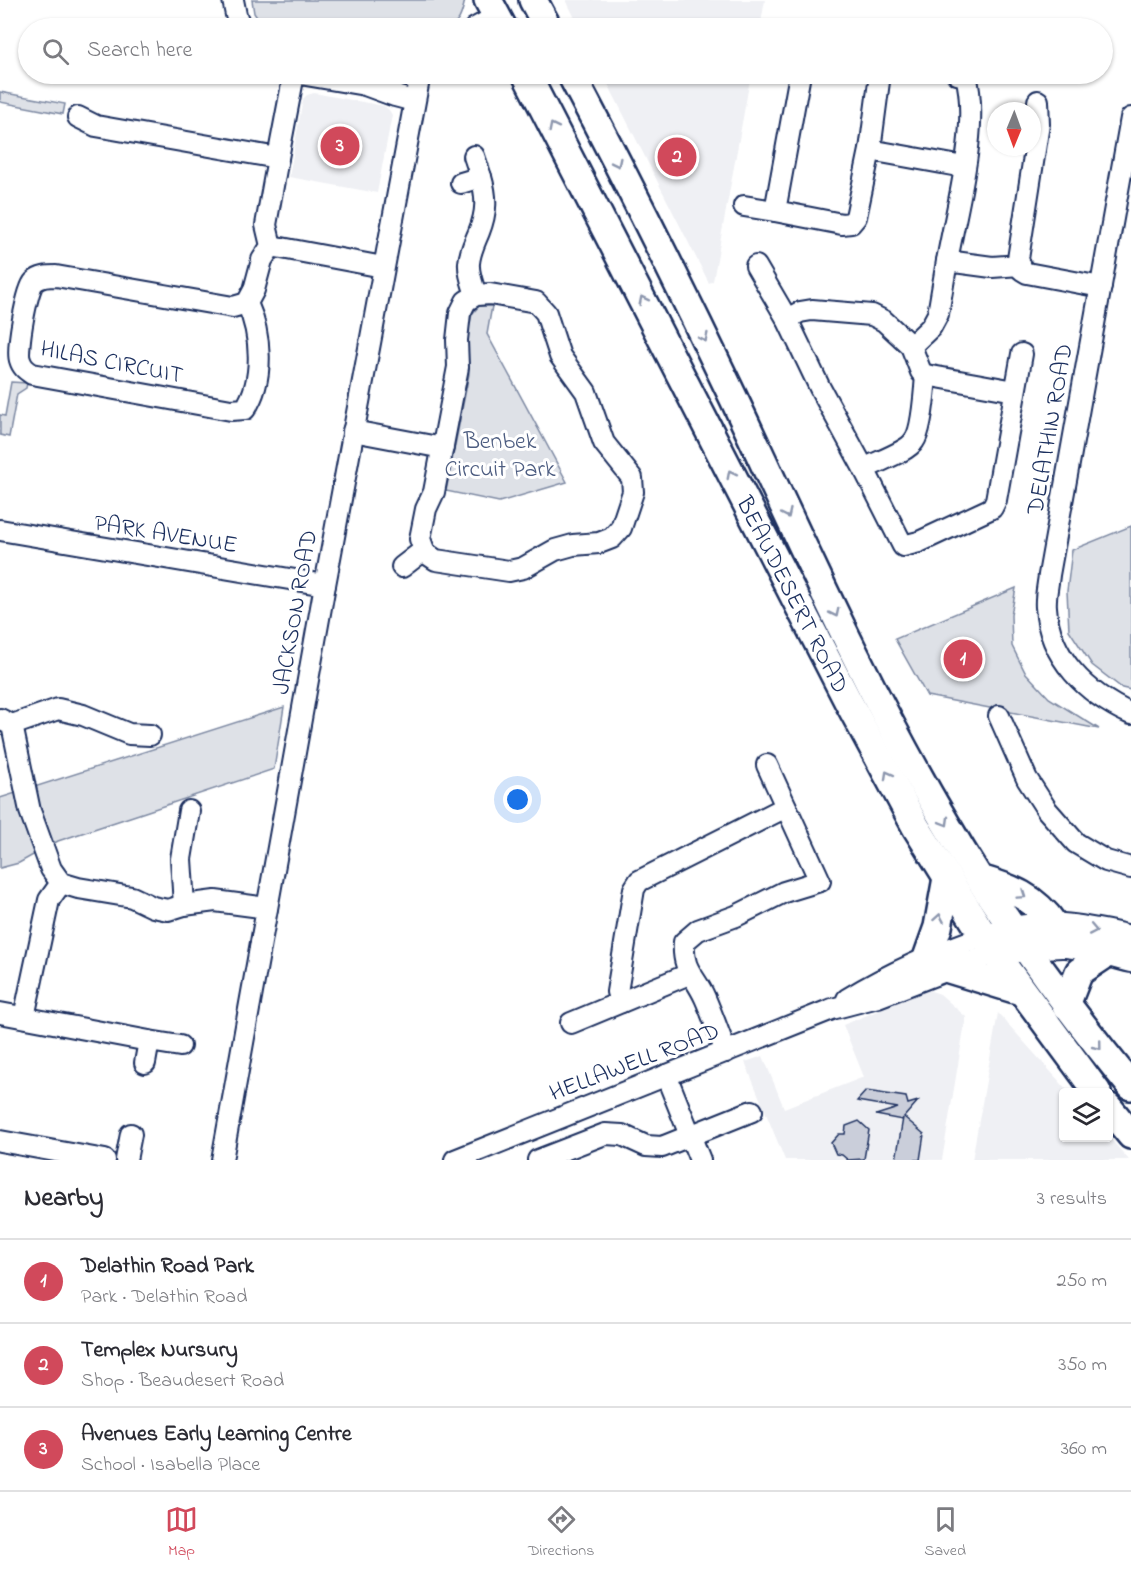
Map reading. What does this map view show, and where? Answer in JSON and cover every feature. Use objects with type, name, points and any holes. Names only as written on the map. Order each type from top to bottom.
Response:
[{"type":"highway","points":[[533,0],[543,18]]},
{"type":"highway","name":"BEAUDESERT ROAD","points":[[531,84],[848,701],[947,878],[1021,991],[1094,1088]]},
{"type":"highway","name":"BEAUDESERT ROAD","points":[[576,84],[732,394],[809,561],[876,697],[941,816],[1018,938],[1066,1005],[1131,1086]]},
{"type":"highway","points":[[947,878],[938,927],[938,963],[1021,991]]},
{"type":"highway","points":[[980,879],[1012,888],[1042,908],[1054,925]]},
{"type":"highway","points":[[1066,1005],[1079,972],[1118,957]]},
{"type":"highway","points":[[1113,1113],[1131,1135]]},
{"type":"main road","points":[[990,945],[1054,925],[1095,930],[1131,938]]},
{"type":"main road","points":[[1018,938],[1118,957]]},
{"type":"street","points":[[233,0],[237,18]]},
{"type":"street","points":[[247,303],[255,290],[262,260],[271,246],[266,225],[292,84]]},
{"type":"street","points":[[359,84],[414,101]]},
{"type":"street","points":[[365,85],[374,84]]},
{"type":"street","name":"JACKSON ROAD","points":[[222,1160],[418,84]]},
{"type":"street","points":[[775,211],[798,84]]},
{"type":"street","points":[[744,206],[842,224],[851,223],[856,217],[870,150],[879,84]]},
{"type":"street","points":[[911,346],[931,327],[938,314],[971,120],[968,84]]},
{"type":"street","points":[[1038,101],[1039,124],[1018,253],[1020,265],[1027,273],[1101,287]]},
{"type":"street","points":[[78,117],[96,126],[278,158]]},
{"type":"street","name":"DELATHIN ROAD","points":[[1131,118],[1049,575],[1046,605],[1048,625],[1064,662],[1094,693],[1131,714]]},
{"type":"street","points":[[870,150],[964,167]]},
{"type":"street","points":[[474,156],[486,195],[487,208],[473,245],[469,265],[476,295]]},
{"type":"street","points":[[461,183],[481,177]]},
{"type":"street","points":[[271,246],[383,267]]},
{"type":"street","points":[[947,261],[992,267],[1020,265]]},
{"type":"street","points":[[756,266],[787,319],[820,388],[903,546],[919,542],[992,508],[996,500],[1022,354]]},
{"type":"street","name":"HILAS CIRCUIT","points":[[56,276],[233,307],[247,303],[255,320],[259,359],[253,397],[245,409],[231,410],[32,374],[24,368],[19,359],[19,344],[31,284],[39,277],[56,276]]},
{"type":"street","points":[[490,294],[536,303],[546,313],[560,356],[586,392],[604,443],[632,478],[633,492],[621,528],[612,538],[599,543],[573,545],[555,550],[523,568],[509,572],[436,560],[424,550],[420,538],[426,509],[434,492],[458,367],[457,340],[460,313],[466,301],[476,295],[490,294]]},
{"type":"street","points":[[787,319],[800,312],[812,310],[872,315],[884,321],[911,346],[921,372],[926,375],[1015,391]]},
{"type":"street","points":[[864,469],[914,442],[918,432],[926,375]]},
{"type":"street","points":[[353,431],[443,448]]},
{"type":"street","name":"PARK AVENUE","points":[[0,530],[325,585]]},
{"type":"street","points":[[402,567],[424,550]]},
{"type":"street","points":[[150,735],[129,734],[83,714],[58,709],[6,722],[30,811],[51,869],[61,882],[78,888],[132,897],[153,908],[168,910],[184,905],[215,901],[267,908]]},
{"type":"street","points":[[999,716],[1027,779],[1047,810],[1076,843],[1106,861],[1131,868]]},
{"type":"street","points":[[726,1052],[706,999],[698,984],[689,974],[683,957],[684,942],[698,930],[736,916],[784,892],[820,881],[767,765]]},
{"type":"street","points":[[621,1002],[618,992],[634,889],[639,880],[786,807]]},
{"type":"street","points":[[184,905],[181,859],[189,812]]},
{"type":"street","points":[[24,1017],[49,900],[61,882]]},
{"type":"street","name":"HELLAWELL ROAD","points":[[455,1160],[832,1009],[874,982],[990,945]]},
{"type":"street","points":[[571,1023],[689,974]]},
{"type":"street","points":[[0,1013],[180,1046]]},
{"type":"street","points":[[145,1063],[149,1041]]},
{"type":"street","points":[[666,1075],[700,1160]]},
{"type":"street","points":[[538,1160],[605,1134],[622,1135],[646,1146],[662,1147],[752,1111]]},
{"type":"street","points":[[126,1160],[131,1134]]},
{"type":"street","points":[[0,1141],[105,1160]]},
{"type":"shaded area","points":[[566,0],[765,0],[762,18],[575,18]]},
{"type":"shaded area","points":[[608,84],[749,84],[713,281],[709,283]]},
{"type":"shaded area","points":[[314,93],[384,106],[389,110],[392,115],[377,193],[289,177],[303,99]]},
{"type":"shaded area","points":[[928,990],[940,994],[966,1017],[942,1160],[785,1160],[745,1062],[763,1056],[784,1108],[864,1077],[843,1025]]},
{"type":"shaded area","points":[[998,1013],[1065,1088],[1059,1088],[1059,1142],[1113,1142],[1129,1160],[972,1160]]},
{"type":"green space","points":[[252,0],[465,0],[459,18],[257,18]]},
{"type":"green space","points":[[0,92],[65,104],[63,114],[0,102]]},
{"type":"green space","name":"Benbek Circuit Park","points":[[479,306],[492,306],[487,334],[567,482],[499,502],[446,491],[469,374],[467,337],[472,314]]},
{"type":"green space","points":[[11,382],[27,383],[26,388],[17,394],[9,437],[0,435],[0,415],[5,416]]},
{"type":"green space","points":[[1131,526],[1131,690],[1122,688],[1092,665],[1069,630],[1067,591],[1072,550]]},
{"type":"green space","points":[[1016,588],[1011,615],[1012,646],[1025,672],[1049,698],[1099,729],[927,696],[895,639]]},
{"type":"green space","points":[[284,707],[274,769],[58,841],[19,863],[0,868],[0,798]]},
{"type":"building","points":[[866,1091],[906,1097],[908,1104],[918,1101],[904,1117],[924,1134],[920,1160],[896,1160],[903,1118],[902,1120],[876,1115],[898,1108],[857,1101]]},
{"type":"building","points":[[859,1121],[869,1130],[864,1159],[848,1160],[836,1154],[831,1143],[839,1134],[845,1134],[846,1126]]},
{"type":"place","name":"Avenues Early Learning Centre","points":[[340,146]]},
{"type":"place","name":"Templex Nursury","points":[[677,157]]},
{"type":"place","name":"Delathin Road Park","points":[[963,659]]}]
